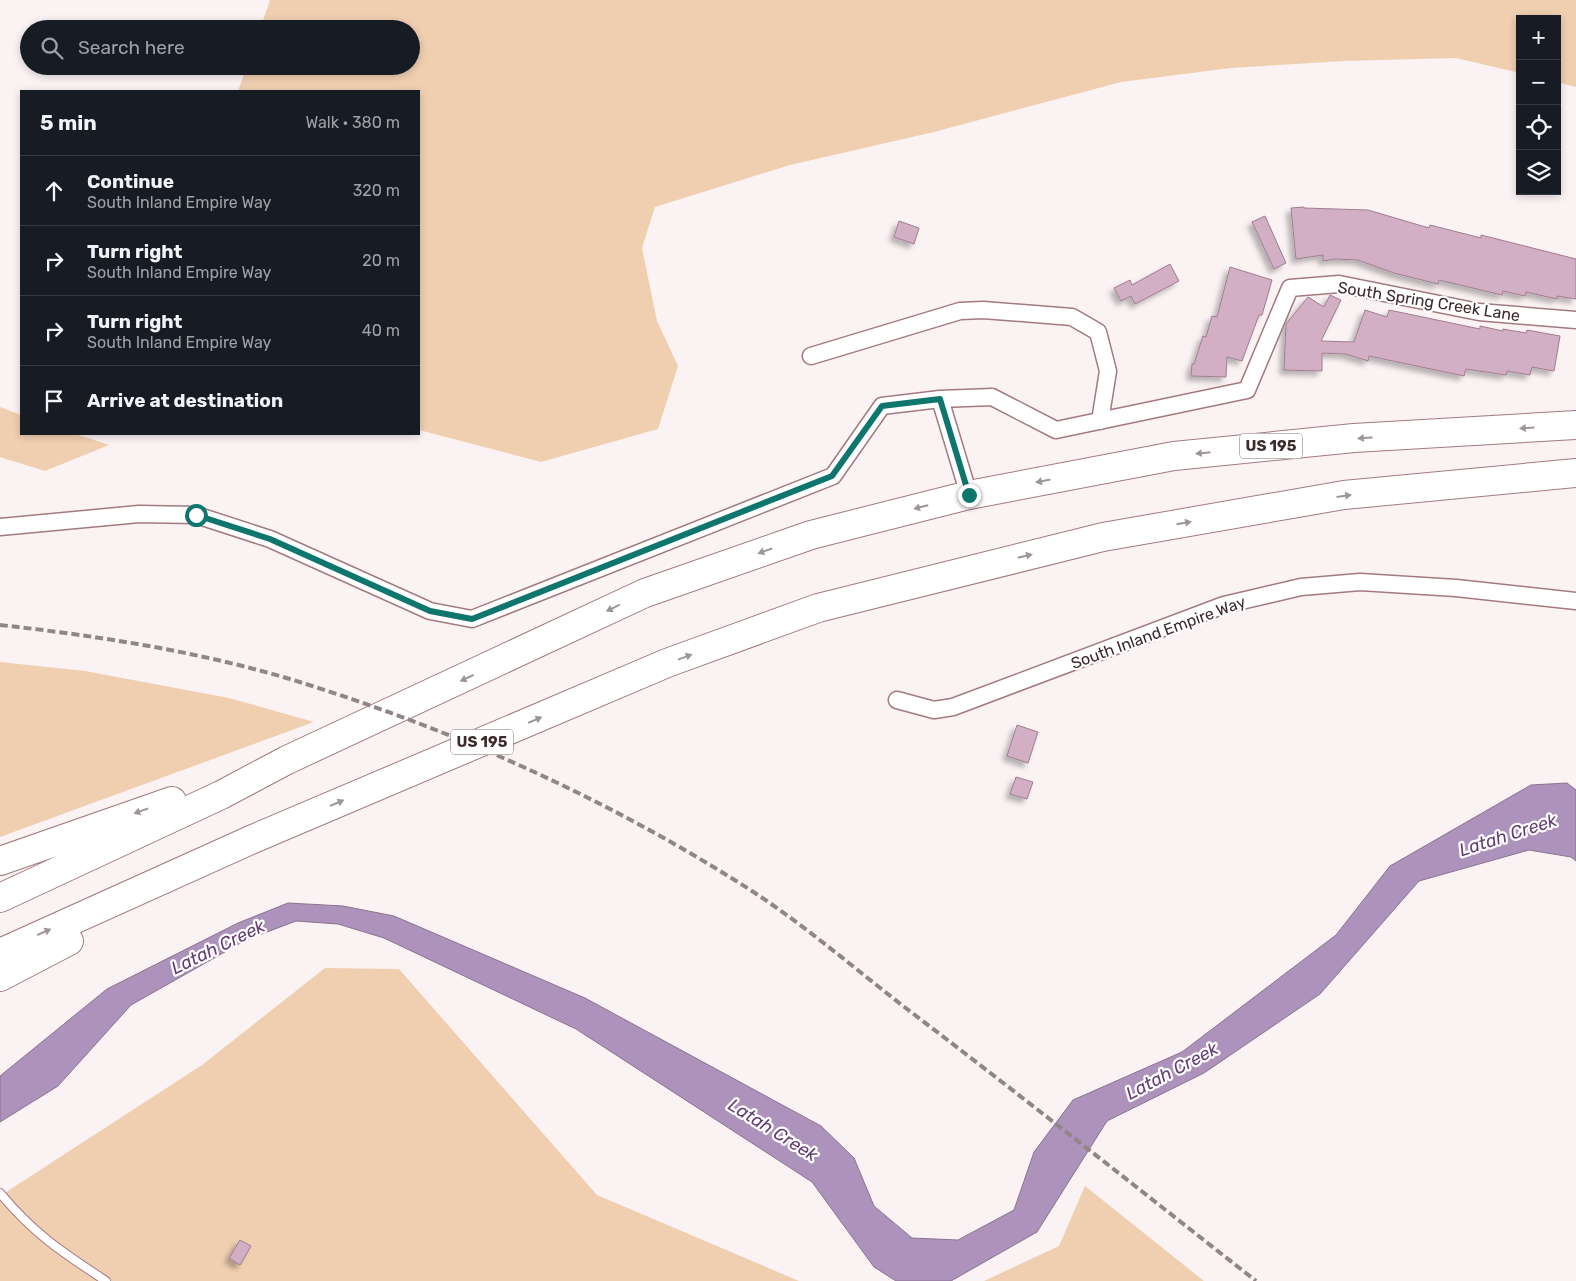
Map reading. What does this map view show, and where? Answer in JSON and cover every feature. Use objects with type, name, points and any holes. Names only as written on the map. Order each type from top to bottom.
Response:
[{"type":"highway","name":"US 195","points":[[0,898],[221,795],[286,760],[644,593],[811,535],[969,495],[1174,456],[1354,438],[1576,425]]},
{"type":"highway","name":"US 195","points":[[0,953],[305,817],[667,663],[818,608],[1103,537],[1344,495],[1576,473]]},
{"type":"highway","points":[[0,861],[286,760]]},
{"type":"highway","points":[[0,977],[122,915],[213,875],[305,817]]},
{"type":"street","name":"South Spring Creek Lane","points":[[940,399],[992,397],[1056,430],[1247,390],[1290,288],[1339,284],[1479,312],[1576,320]]},
{"type":"street","points":[[811,356],[960,311],[983,310],[1072,318],[1098,332],[1108,371],[1100,421]]},
{"type":"street","points":[[0,527],[139,514],[196,515],[270,539],[430,611],[472,619],[832,476],[882,406],[940,399],[969,495]]},
{"type":"street","name":"South Inland Empire Way","points":[[897,700],[934,710],[953,708],[1224,605],[1301,587],[1360,582],[1456,588],[1576,600]]},
{"type":"lane","points":[[0,1193],[26,1223],[48,1242],[106,1281]]},
{"type":"shaded area","points":[[270,0],[1576,0],[1576,87],[1561,83],[1561,15],[1516,15],[1516,72],[1456,58],[1344,61],[1231,68],[1121,82],[934,132],[790,165],[655,207],[642,248],[657,321],[678,366],[658,429],[541,462],[420,430],[420,90],[238,90],[244,75],[420,75],[420,20],[263,20]]},
{"type":"shaded area","points":[[0,407],[20,415],[20,435],[79,435],[109,445],[45,471],[0,457]]},
{"type":"shaded area","points":[[0,662],[85,671],[229,698],[314,722],[0,837]]},
{"type":"shaded area","points":[[325,968],[399,969],[597,1195],[799,1281],[0,1281],[0,1196],[202,1065]]},
{"type":"shaded area","points":[[1085,1186],[1204,1281],[984,1281],[1059,1246]]},
{"type":"water","name":"Latah Creek","points":[[1567,783],[1576,790],[1576,861],[1571,857],[1529,850],[1419,881],[1320,994],[1204,1073],[1107,1121],[1037,1232],[951,1281],[896,1281],[874,1267],[812,1182],[576,1029],[384,938],[338,924],[296,921],[246,940],[131,1005],[58,1086],[0,1122],[0,1076],[107,989],[238,923],[288,903],[343,906],[394,916],[585,998],[821,1126],[854,1158],[874,1206],[912,1238],[958,1240],[1014,1210],[1034,1152],[1073,1100],[1182,1052],[1336,935],[1390,866],[1531,785]]},
{"type":"building","points":[[1291,208],[1368,210],[1429,228],[1430,225],[1481,238],[1481,235],[1576,259],[1576,299],[1557,296],[1557,299],[1526,292],[1525,296],[1503,291],[1502,295],[1439,280],[1438,284],[1394,273],[1358,260],[1335,259],[1323,261],[1323,255],[1296,259]]},
{"type":"building","points":[[1265,216],[1286,263],[1274,269],[1252,222]]},
{"type":"building","points":[[899,221],[919,228],[914,244],[894,237]]},
{"type":"building","points":[[1170,264],[1179,281],[1135,304],[1131,296],[1121,301],[1114,288],[1130,280],[1132,285]]},
{"type":"building","points":[[1230,267],[1272,280],[1262,315],[1259,315],[1242,361],[1227,357],[1226,377],[1191,376],[1192,364],[1194,364],[1203,336],[1206,337],[1212,316],[1217,317]]},
{"type":"building","points":[[1330,295],[1341,300],[1321,341],[1354,342],[1365,310],[1387,317],[1389,310],[1480,329],[1480,326],[1526,333],[1527,330],[1560,336],[1554,371],[1532,367],[1530,375],[1507,371],[1506,375],[1466,369],[1464,376],[1369,356],[1368,361],[1346,354],[1322,353],[1322,371],[1284,370],[1286,324],[1308,297],[1324,307]]},
{"type":"building","points":[[1017,725],[1038,732],[1028,763],[1007,756]]},
{"type":"building","points":[[1016,777],[1033,782],[1027,799],[1010,794]]},
{"type":"building","points":[[240,1240],[251,1246],[240,1265],[229,1258]]},
{"type":"railway","points":[[0,625],[76,634],[154,647],[231,663],[306,684],[362,702],[472,744],[579,793],[631,820],[756,893],[800,925],[1256,1281]]},
{"type":"route","points":[[196,515],[270,539],[430,611],[472,619],[832,476],[882,406],[940,399],[969,495]]}]
